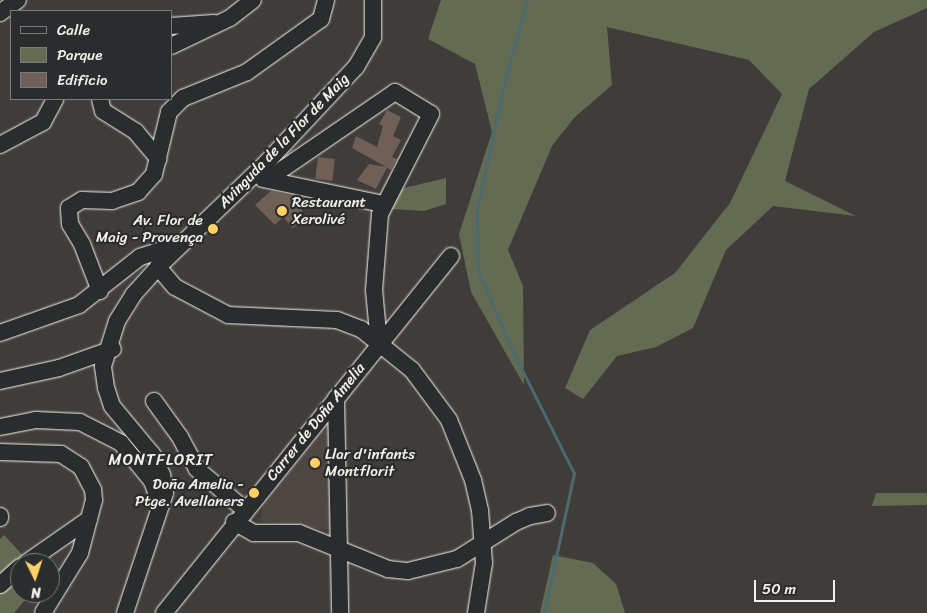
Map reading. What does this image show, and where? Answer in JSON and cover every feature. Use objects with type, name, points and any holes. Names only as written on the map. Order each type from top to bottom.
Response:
[{"type":"street","points":[[0,13],[18,0]]},
{"type":"street","points":[[172,46],[221,23],[249,6],[253,0]]},
{"type":"street","points":[[100,291],[82,244],[70,224],[69,208],[82,200],[112,201],[129,197],[147,184],[159,160],[169,112],[183,98],[247,72],[321,19],[326,0]]},
{"type":"street","name":"Avinguda de la Flor de Maig","points":[[260,178],[366,55],[373,37],[373,0]]},
{"type":"street","name":"Avinguda de la Flor de Maig","points":[[137,613],[170,510],[172,484],[157,448],[116,396],[112,372],[112,349],[117,321],[133,295],[260,178],[364,73],[374,59],[383,36],[382,0]]},
{"type":"street","points":[[172,26],[221,23]]},
{"type":"street","points":[[260,178],[396,92],[431,114],[383,204],[377,239],[374,290],[379,343]]},
{"type":"street","points":[[0,144],[43,122],[54,100]]},
{"type":"street","points":[[100,100],[103,111],[136,132],[159,160]]},
{"type":"street","points":[[260,178],[383,204]]},
{"type":"street","points":[[0,333],[72,309],[100,291],[140,257],[190,242]]},
{"type":"street","name":"Carrer de Doña Amelia","points":[[164,613],[379,343],[451,256]]},
{"type":"street","points":[[160,271],[175,287],[228,315],[337,320],[361,330],[412,370],[449,420],[473,480],[483,544],[484,563],[476,613]]},
{"type":"street","points":[[0,381],[59,368],[112,349]]},
{"type":"street","name":"Avinguda de la Flor de Maig","points":[[112,349],[103,366],[106,388],[112,406],[152,454],[162,474],[165,493],[125,613]]},
{"type":"street","points":[[336,398],[341,550],[340,613]]},
{"type":"street","points":[[154,401],[180,437],[197,469],[254,533],[299,533],[388,569],[408,571],[457,559],[530,516],[547,514]]},
{"type":"street","points":[[0,427],[36,420],[62,420],[80,422],[103,433],[121,443],[137,459],[152,481],[161,507]]},
{"type":"street","points":[[0,452],[47,451],[71,459],[81,466],[90,481],[94,500],[75,562],[43,613]]},
{"type":"street","points":[[40,553],[89,519]]},
{"type":"street","points":[[0,585],[10,576]]},
{"type":"shaded area","name":"Llar d'infants Montflorit","points":[[330,421],[335,531],[260,521],[263,505]]},
{"type":"green space","points":[[441,0],[927,0],[927,8],[874,32],[809,89],[785,181],[856,216],[773,206],[726,250],[693,328],[656,347],[617,356],[583,399],[565,388],[590,330],[675,273],[730,203],[782,94],[749,60],[607,27],[612,85],[574,118],[552,146],[508,250],[523,286],[524,385],[471,292],[459,234],[492,132],[475,64],[428,39]]},
{"type":"green space","points":[[446,178],[446,204],[424,211],[391,209],[400,189]]},
{"type":"green space","points":[[876,493],[927,493],[927,505],[872,506]]},
{"type":"green space","points":[[4,535],[21,553],[10,553],[10,603],[22,603],[14,613],[0,613],[0,539]]},
{"type":"green space","points":[[553,555],[593,563],[616,584],[625,613],[540,613]]},
{"type":"building","points":[[387,110],[401,117],[393,136],[401,140],[392,157],[397,159],[391,170],[387,168],[376,189],[357,180],[369,164],[386,167],[352,148],[356,136],[377,147],[383,126],[379,124]]},
{"type":"building","points":[[318,157],[335,159],[332,181],[315,179]]},
{"type":"building","name":"Restaurant Xerolivé","points":[[271,191],[304,198],[300,223],[293,228],[283,217],[275,225],[255,205]]},
{"type":"waterway","points":[[527,0],[506,76],[477,210],[478,271],[511,348],[574,473],[544,613]]},
{"type":"place","name":"Restaurant Xerolivé","points":[[282,211]]},
{"type":"place","name":"Av. Flor de Maig - Provença","points":[[213,229]]},
{"type":"place","name":"Llar d'infants Montflorit","points":[[315,463]]},
{"type":"place","name":"Doña Amelia - Ptge. Avellaners","points":[[254,493]]},
{"type":"district","name":"MONTFLORIT","points":[[161,460]]}]
